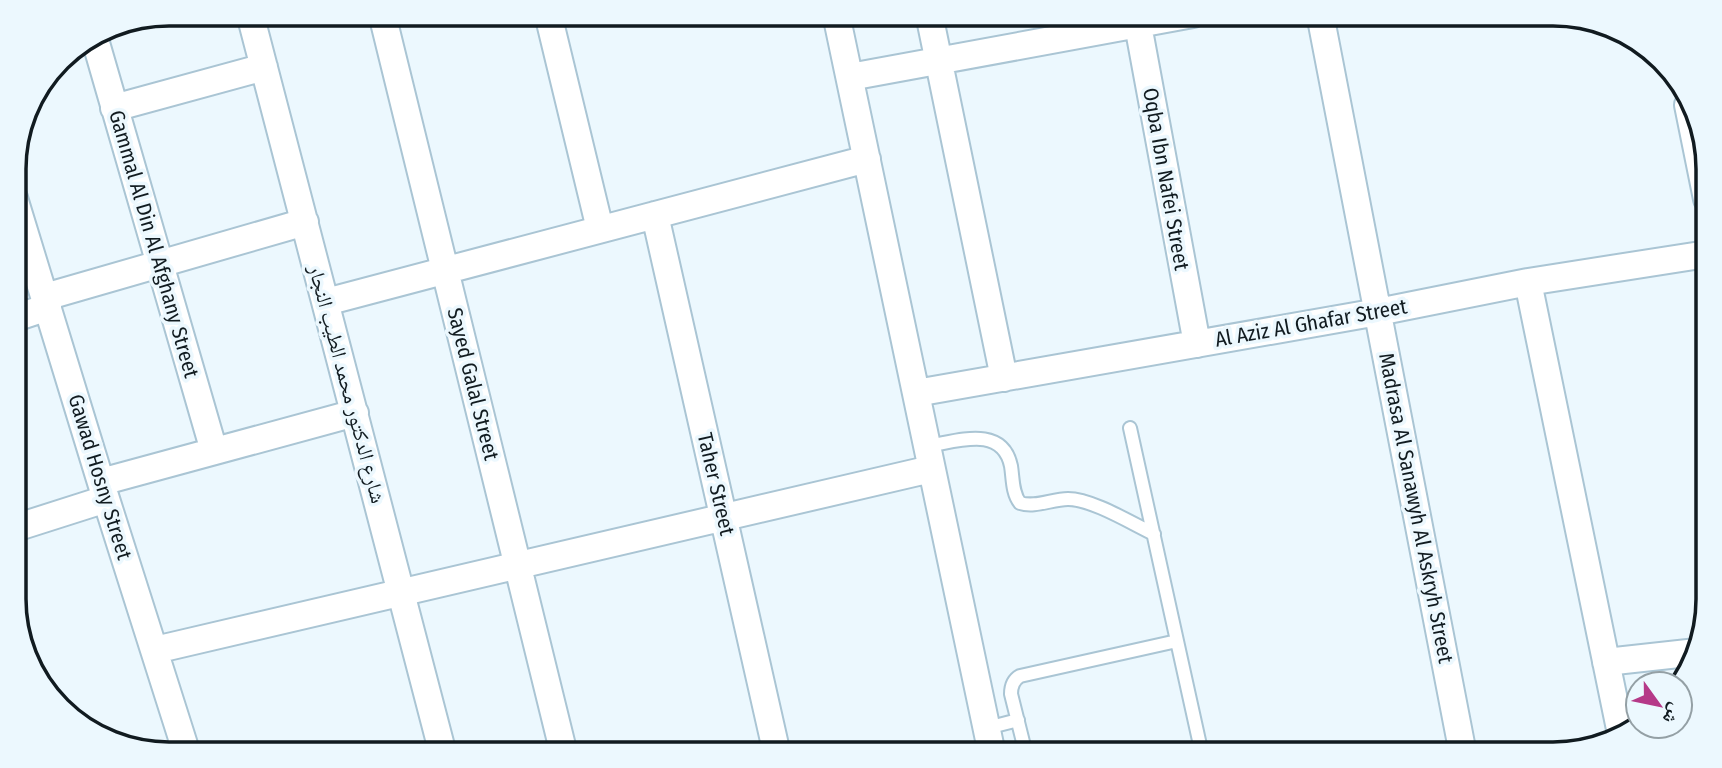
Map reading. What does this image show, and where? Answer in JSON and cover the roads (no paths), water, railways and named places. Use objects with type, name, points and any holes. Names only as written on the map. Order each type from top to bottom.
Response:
[{"type":"street","name":"شارع الدكتور محمد الطيب النجار","points":[[253,26],[440,742]]},
{"type":"street","name":"Sayed Galal Street","points":[[385,26],[561,742]]},
{"type":"street","points":[[551,26],[600,229]]},
{"type":"street","points":[[839,26],[990,741]]},
{"type":"street","points":[[932,26],[1004,378]]},
{"type":"street","points":[[850,76],[1103,26]]},
{"type":"street","name":"Oqba Ibn Nafei Street","points":[[1138,26],[1197,344]]},
{"type":"street","name":"Madrasa Al Sanawyh Al Askryh Street","points":[[1322,26],[1461,741]]},
{"type":"street","name":"Gammal Al Din Al Afghany Street","points":[[97,46],[214,451]]},
{"type":"street","points":[[114,108],[264,66]]},
{"type":"street","points":[[326,302],[867,159]]},
{"type":"street","name":"Taher Street","points":[[655,215],[774,742]]},
{"type":"street","points":[[27,312],[46,302],[160,264],[304,222]]},
{"type":"street","name":"Gawad Hosny Street","points":[[27,238],[183,742]]},
{"type":"street","name":"Al Aziz Al Ghafar Street","points":[[915,394],[1378,312],[1528,282],[1696,256]]},
{"type":"street","points":[[1528,282],[1619,725]]},
{"type":"street","points":[[26,523],[104,490],[214,451],[355,413]]},
{"type":"street","points":[[155,650],[724,517],[929,458]]},
{"type":"street","points":[[1606,662],[1685,653]]},
{"type":"lane","points":[[1130,428],[1199,741]]},
{"type":"lane","points":[[929,458],[977,438],[992,441],[1004,450],[1008,457],[1015,496],[1020,503],[1028,505],[1069,499],[1079,501],[1098,507],[1154,534]]},
{"type":"lane","points":[[1023,741],[1011,689],[1016,678],[1177,641]]},
{"type":"lane","points":[[987,727],[1018,720]]}]
